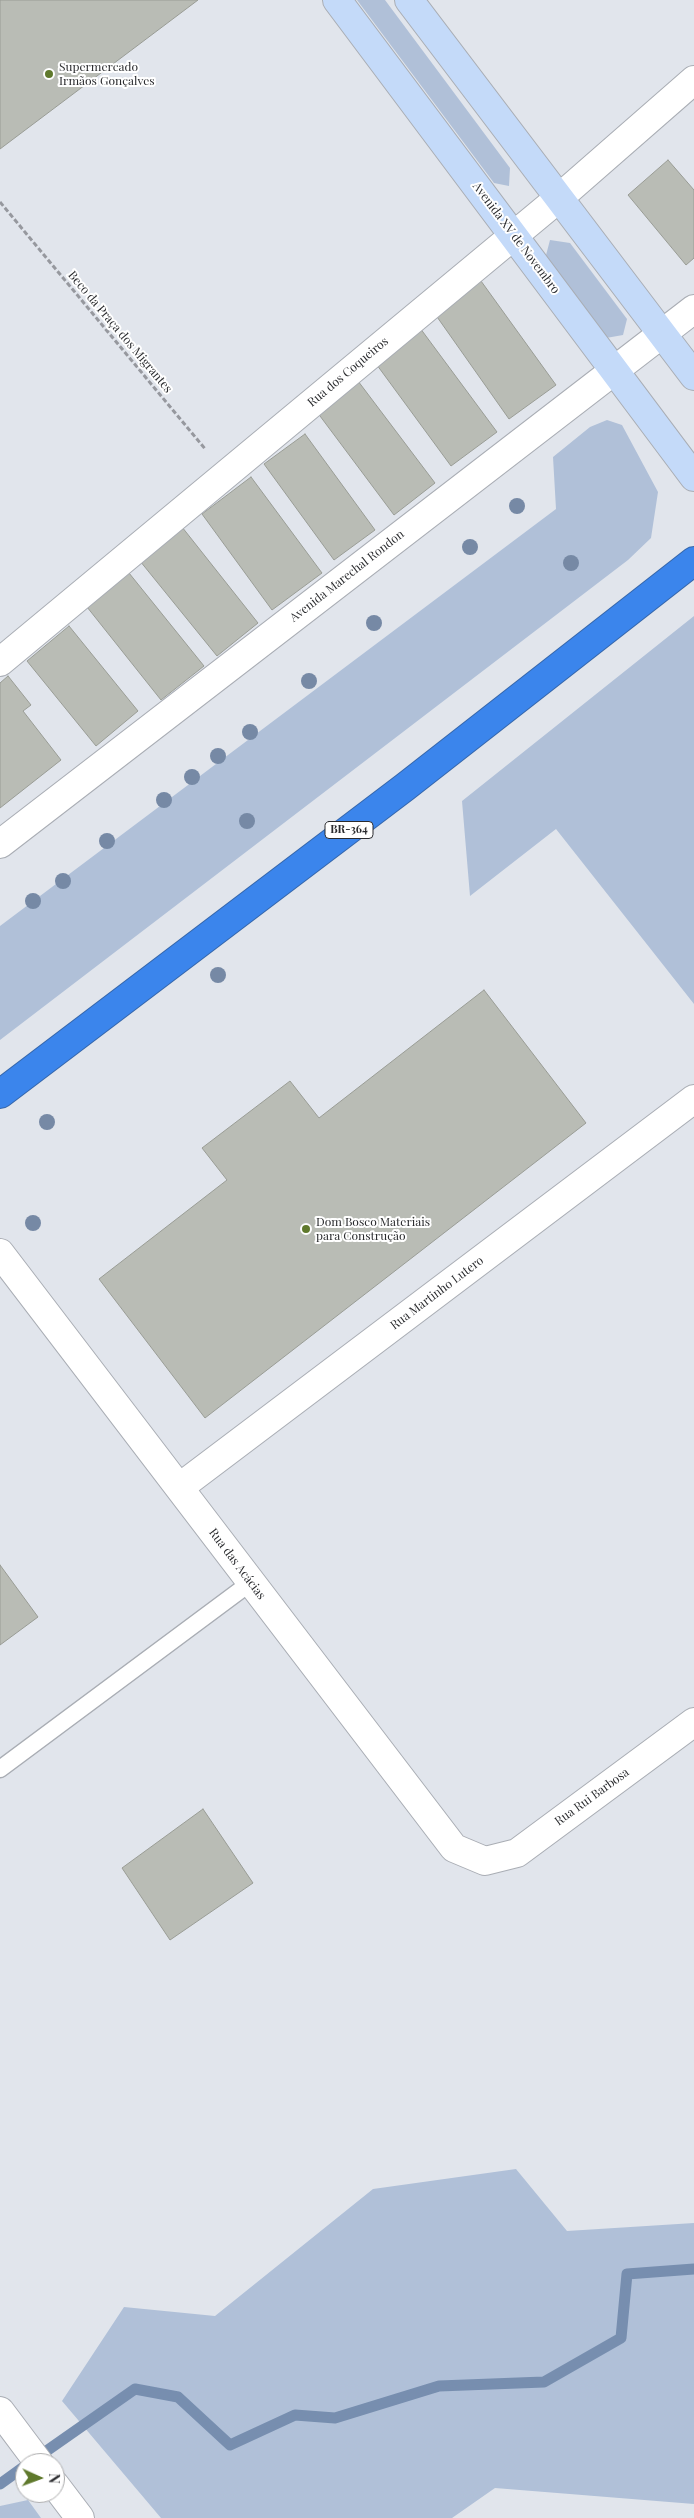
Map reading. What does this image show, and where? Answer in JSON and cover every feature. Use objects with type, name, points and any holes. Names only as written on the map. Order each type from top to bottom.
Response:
[{"type":"highway","name":"BR-364","points":[[0,1094],[405,787],[694,561]]},
{"type":"street","name":"Avenida XV de Novembro","points":[[337,0],[694,477]]},
{"type":"street","points":[[409,0],[694,376]]},
{"type":"street","name":"Rua dos Coqueiros","points":[[0,662],[513,234],[559,198],[694,80]]},
{"type":"street","name":"Avenida Marechal Rondon","points":[[0,844],[694,309]]},
{"type":"street","name":"Rua Martinho Lutero","points":[[180,1487],[694,1099]]},
{"type":"street","name":"Rua das Acácias","points":[[0,1253],[454,1848],[484,1861]]},
{"type":"street","name":"Rua Rui Barbosa","points":[[484,1861],[517,1852],[694,1722]]},
{"type":"street","points":[[3,2415],[31,2453]]},
{"type":"street","points":[[65,2498],[80,2518]]},
{"type":"lane","points":[[0,1769],[250,1583]]},
{"type":"path","name":"Beco da Praça dos Migrantes","points":[[0,202],[226,474]]},
{"type":"shaded area","points":[[357,0],[385,0],[510,168],[509,186],[494,183]]},
{"type":"shaded area","points":[[550,240],[570,243],[627,319],[623,335],[606,338],[545,259]]},
{"type":"shaded area","points":[[607,420],[622,425],[658,492],[651,538],[628,560],[0,1040],[0,926],[556,509],[553,457],[590,427]]},
{"type":"shaded area","points":[[694,616],[694,1004],[556,829],[470,896],[462,801]]},
{"type":"shaded area","points":[[516,2169],[567,2231],[694,2223],[694,2504],[495,2488],[452,2518],[161,2518],[62,2401],[124,2307],[215,2316],[373,2189]]},
{"type":"shaded area","points":[[15,2503],[30,2503],[41,2518],[0,2518],[0,2506]]},
{"type":"building","name":"Supermercado Irmãos Gonçalves","points":[[0,0],[198,0],[0,149]]},
{"type":"building","points":[[668,160],[694,190],[694,258],[686,265],[628,195]]},
{"type":"building","points":[[481,281],[556,385],[509,419],[435,314]]},
{"type":"building","points":[[420,328],[497,432],[451,466],[374,361]]},
{"type":"building","points":[[358,381],[435,483],[394,515],[317,412]]},
{"type":"building","points":[[305,434],[375,530],[334,560],[264,464]]},
{"type":"building","points":[[251,477],[322,573],[272,610],[202,514]]},
{"type":"building","points":[[182,527],[258,623],[217,656],[140,561]]},
{"type":"building","points":[[129,573],[204,666],[161,700],[87,607]]},
{"type":"building","points":[[69,626],[138,711],[96,746],[27,661]]},
{"type":"building","points":[[8,676],[31,705],[23,711],[61,760],[0,808],[0,683]]},
{"type":"building","name":"Dom Bosco Materiais para Construção","points":[[484,990],[586,1123],[205,1418],[99,1279],[227,1180],[202,1148],[290,1081],[319,1118]]},
{"type":"building","points":[[0,1565],[38,1617],[0,1645]]},
{"type":"building","points":[[203,1809],[253,1883],[170,1940],[122,1868]]},
{"type":"waterway","points":[[44,2453],[135,2389],[178,2397],[230,2445],[295,2415],[335,2418],[439,2386],[544,2382],[621,2338],[627,2274],[694,2269]]},
{"type":"waterway","points":[[0,2484],[15,2473]]},
{"type":"place","name":"Supermercado Irmãos Gonçalves","points":[[49,74]]},
{"type":"place","name":"Dom Bosco Materiais para Construção","points":[[306,1229]]}]
